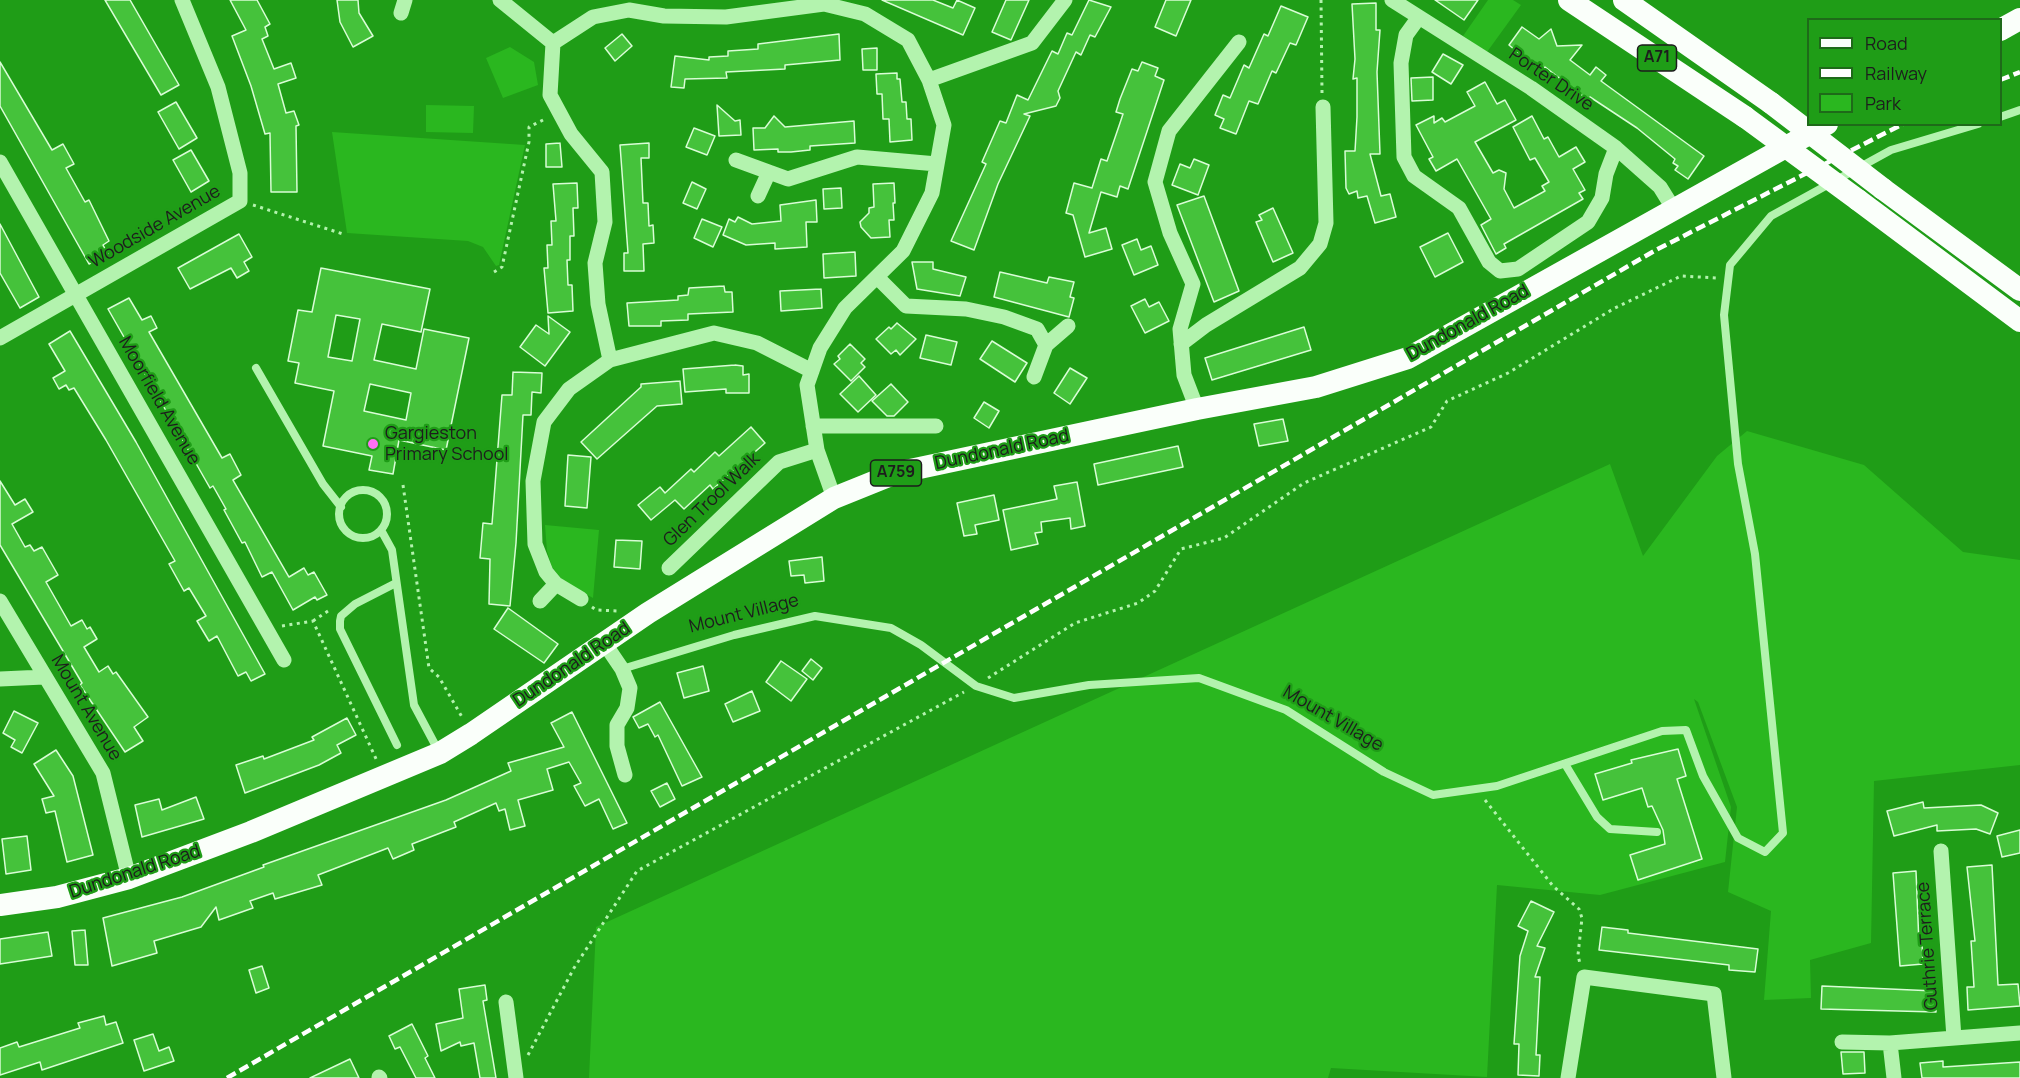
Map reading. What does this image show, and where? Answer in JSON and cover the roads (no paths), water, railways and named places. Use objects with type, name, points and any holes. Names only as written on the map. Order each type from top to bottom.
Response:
[{"type":"main road","name":"A71","points":[[1569,0],[1745,117],[2020,321]]},
{"type":"main road","name":"A71","points":[[1624,0],[1771,103],[2020,290]]},
{"type":"main road","points":[[2002,29],[2020,19]]},
{"type":"main road","name":"Dundonald Road","points":[[0,905],[57,897],[129,878],[251,832],[440,753],[648,613],[834,498],[896,473],[1197,409],[1316,387],[1408,358],[1823,126]]},
{"type":"street","name":"Woodside Avenue","points":[[0,338],[240,201],[240,173],[218,87],[182,0]]},
{"type":"street","points":[[500,0],[553,43]]},
{"type":"street","points":[[929,80],[1032,43],[1065,0]]},
{"type":"street","name":"Porter Drive","points":[[1392,0],[1531,88],[1616,148],[1660,187],[1673,208]]},
{"type":"street","points":[[553,43],[593,17],[629,10],[664,16],[726,18],[761,6],[824,4],[865,14],[909,40],[929,80],[944,125],[932,193],[903,251],[845,308],[820,348],[807,385],[817,450],[834,498]]},
{"type":"street","points":[[1419,17],[1406,35],[1401,63],[1404,157],[1414,176],[1459,208],[1490,262],[1500,271],[1518,269],[1588,222],[1602,198],[1606,174],[1616,148]]},
{"type":"street","points":[[1197,409],[1184,375],[1180,329],[1193,285],[1170,233],[1155,182],[1169,132],[1239,42]]},
{"type":"street","points":[[553,43],[550,95],[571,135],[602,172],[605,222],[595,263],[598,304],[610,360]]},
{"type":"street","points":[[1181,344],[1206,325],[1300,268],[1320,244],[1326,223],[1323,107]]},
{"type":"street","points":[[736,160],[788,179],[857,157],[937,164]]},
{"type":"street","name":"Moorfield Avenue","points":[[0,162],[285,660]]},
{"type":"street","points":[[758,196],[769,172]]},
{"type":"street","points":[[877,277],[906,306],[966,309],[1004,317],[1037,329],[1046,345]]},
{"type":"street","points":[[1034,377],[1046,345],[1068,326]]},
{"type":"street","points":[[581,599],[556,584],[546,572],[535,544],[533,481],[544,422],[569,389],[610,360],[714,333],[757,344],[812,371]]},
{"type":"street","points":[[813,426],[936,426]]},
{"type":"street","name":"Glen Trool Walk","points":[[669,568],[779,462],[817,450]]},
{"type":"street","points":[[540,601],[556,584]]},
{"type":"street","name":"Mount Avenue","points":[[0,601],[103,773],[129,878]]},
{"type":"street","points":[[605,644],[622,669],[630,688],[627,708],[617,725],[617,746],[625,775]]},
{"type":"street","points":[[0,679],[44,677]]},
{"type":"street","name":"Guthrie Terrace","points":[[1941,850],[1954,1038]]},
{"type":"street","points":[[1568,1078],[1584,977],[1714,994],[1724,1078]]},
{"type":"street","points":[[506,1002],[516,1078]]},
{"type":"street","points":[[1842,1042],[1890,1043],[2020,1033]]},
{"type":"street","points":[[1890,1043],[1894,1078]]},
{"type":"lane","points":[[2002,117],[2020,110]]},
{"type":"lane","name":"Mount Village","points":[[622,669],[734,634],[815,616],[891,628],[921,645],[976,686],[1014,698],[1089,685],[1199,678],[1286,710],[1384,772],[1433,795],[1497,786],[1662,731],[1686,730],[1703,776],[1738,838],[1765,852],[1783,833],[1755,554],[1738,464],[1724,315],[1730,265],[1771,216],[1891,150],[1971,126]]},
{"type":"lane","points":[[256,368],[323,484],[340,507],[341,522],[349,534],[364,538],[381,530],[387,512],[384,502],[372,492],[356,492],[344,500],[340,507]]},
{"type":"lane","points":[[381,530],[392,550],[414,705],[440,753]]},
{"type":"lane","points":[[396,583],[355,604],[341,616],[340,629],[397,745]]},
{"type":"lane","points":[[1565,764],[1597,818],[1610,829],[1657,832]]},
{"type":"railway","points":[[2002,79],[2020,72]]},
{"type":"railway","points":[[227,1078],[1656,250],[1899,126]]},
{"type":"place","name":"Gargieston Primary School","points":[[373,444]]}]
